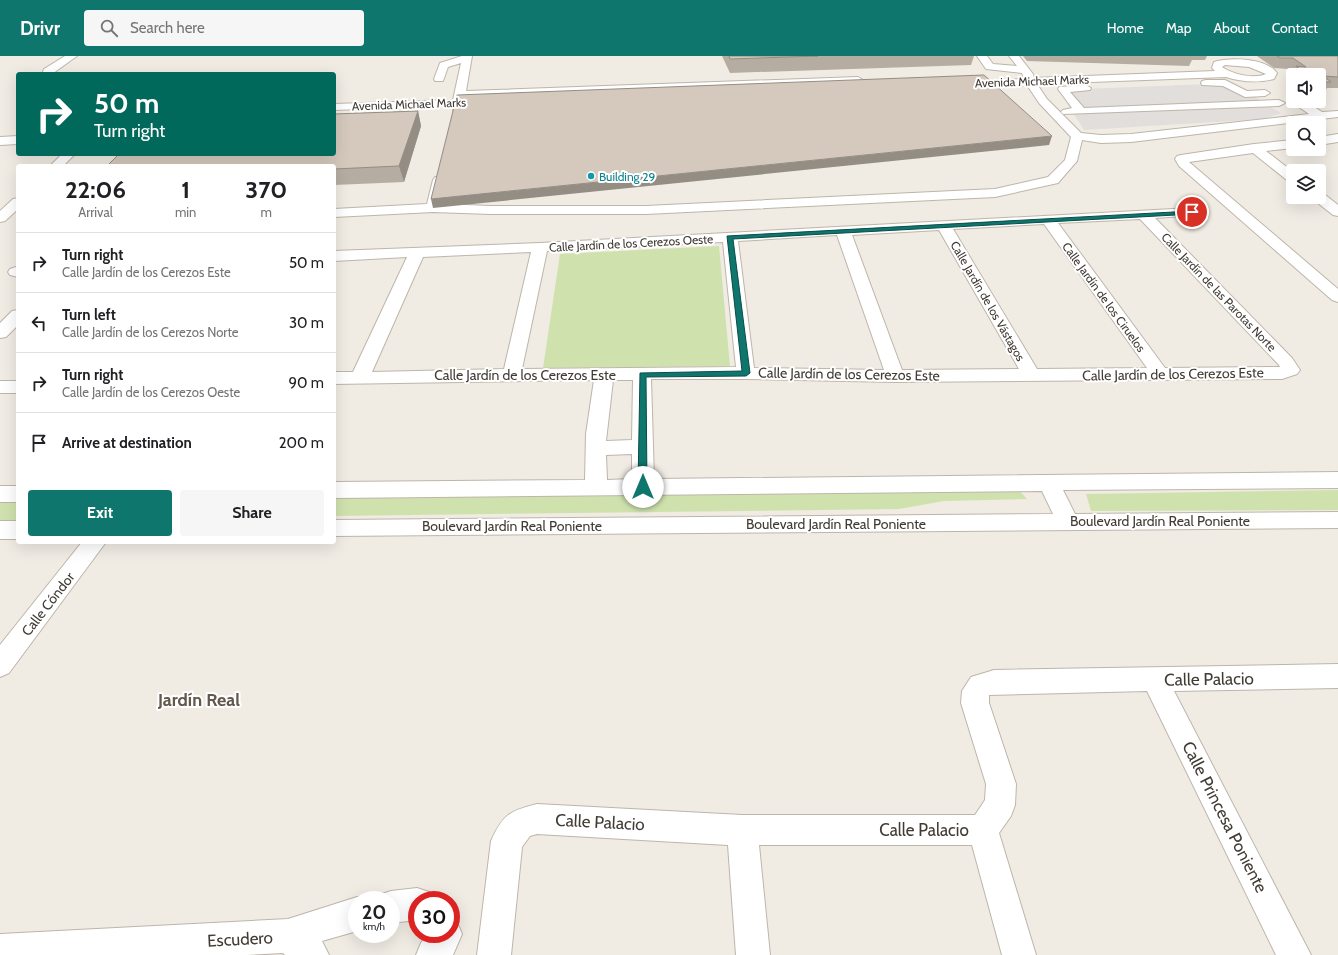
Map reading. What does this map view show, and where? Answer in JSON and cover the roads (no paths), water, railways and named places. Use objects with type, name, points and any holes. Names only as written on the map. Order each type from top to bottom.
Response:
[{"type":"street","points":[[48,72],[72,56]]},
{"type":"street","points":[[982,56],[990,66],[1028,75]]},
{"type":"street","points":[[1014,56],[1028,75],[1043,100],[1066,126],[1101,139],[1131,138],[1286,120]]},
{"type":"street","points":[[440,79],[444,65],[467,57],[455,117]]},
{"type":"street","points":[[1222,61],[1227,74],[1244,78],[1262,79],[1270,90]]},
{"type":"street","name":"Avenida Michael Marks","points":[[1090,76],[1222,61],[1256,65],[1272,73],[1270,77],[1262,79]]},
{"type":"street","name":"Avenida Michael Marks","points":[[1028,75],[982,83],[953,80],[1028,75],[1090,76],[1227,74]]},
{"type":"street","points":[[1244,78],[1286,99]]},
{"type":"street","points":[[982,83],[993,93]]},
{"type":"street","points":[[1081,111],[1063,89],[1225,83],[1246,94],[1270,90]]},
{"type":"street","name":"Avenida Michael Marks","points":[[336,107],[404,100],[866,84]]},
{"type":"street","name":"Avenida Michael Marks","points":[[336,98],[404,100]]},
{"type":"street","points":[[1043,100],[1070,99]]},
{"type":"street","points":[[1054,113],[1286,99]]},
{"type":"street","points":[[336,117],[386,115],[397,113],[404,100]]},
{"type":"street","points":[[1293,108],[1300,116]]},
{"type":"street","points":[[1308,108],[1320,116],[1338,114]]},
{"type":"street","points":[[1189,120],[1243,117],[1266,122]]},
{"type":"street","points":[[336,213],[433,208],[491,210],[646,210],[995,193],[1053,180],[1071,161],[1079,130]]},
{"type":"street","points":[[1326,140],[1338,138]]},
{"type":"street","points":[[0,141],[16,140]]},
{"type":"street","points":[[1326,142],[1338,148]]},
{"type":"street","points":[[1286,145],[1181,159],[1183,163],[1338,297]]},
{"type":"street","points":[[1254,148],[1286,173]]},
{"type":"street","points":[[58,164],[67,156]]},
{"type":"street","points":[[433,208],[446,183],[444,167]]},
{"type":"street","points":[[1326,203],[1338,212]]},
{"type":"street","points":[[1,217],[16,204]]},
{"type":"street","name":"Calle Jardín de los Cerezos Oeste","points":[[336,256],[730,238],[1192,212]]},
{"type":"street","name":"Calle Jardín de las Parotas Norte","points":[[1144,215],[1292,370]]},
{"type":"street","name":"Calle Jardín de los Ciruelos","points":[[1047,220],[1160,374]]},
{"type":"street","name":"Calle Jardín de los Vástagos","points":[[944,226],[1031,375]]},
{"type":"street","points":[[843,231],[895,376]]},
{"type":"street","points":[[730,238],[746,373]]},
{"type":"street","points":[[512,375],[540,247]]},
{"type":"street","points":[[360,377],[417,253]]},
{"type":"street","points":[[0,333],[16,317]]},
{"type":"street","name":"Calle Jardín de los Cerezos Este","points":[[336,378],[746,373],[895,376],[1282,373],[1292,370]]},
{"type":"street","points":[[642,374],[643,487]]},
{"type":"street","points":[[596,488],[597,415],[604,375]]},
{"type":"street","points":[[0,387],[16,387]]},
{"type":"street","points":[[596,449],[643,446]]},
{"type":"street","points":[[336,490],[1338,480]]},
{"type":"street","points":[[1049,483],[1068,522]]},
{"type":"street","points":[[0,494],[16,494]]},
{"type":"street","name":"Boulevard Jardín Real Poniente","points":[[336,528],[1338,520]]},
{"type":"street","points":[[0,530],[16,530]]},
{"type":"street","name":"Calle Cóndor","points":[[0,665],[93,544]]},
{"type":"street","name":"Calle Palacio","points":[[494,955],[507,841],[520,824],[537,819],[742,830],[983,830],[1000,805],[1001,784],[976,702],[976,691],[981,685],[994,682],[1338,677]]},
{"type":"street","name":"Calle Princesa Poniente","points":[[1155,680],[1294,955]]},
{"type":"street","points":[[742,830],[753,955]]},
{"type":"street","points":[[983,830],[1019,955]]},
{"type":"street","name":"Escudero","points":[[0,951],[300,946],[332,921],[348,917]]},
{"type":"street","points":[[433,955],[440,943]]},
{"type":"place","name":"Building 29","points":[[591,176]]},
{"type":"district","name":"Jardín Real","points":[[199,700]]}]
